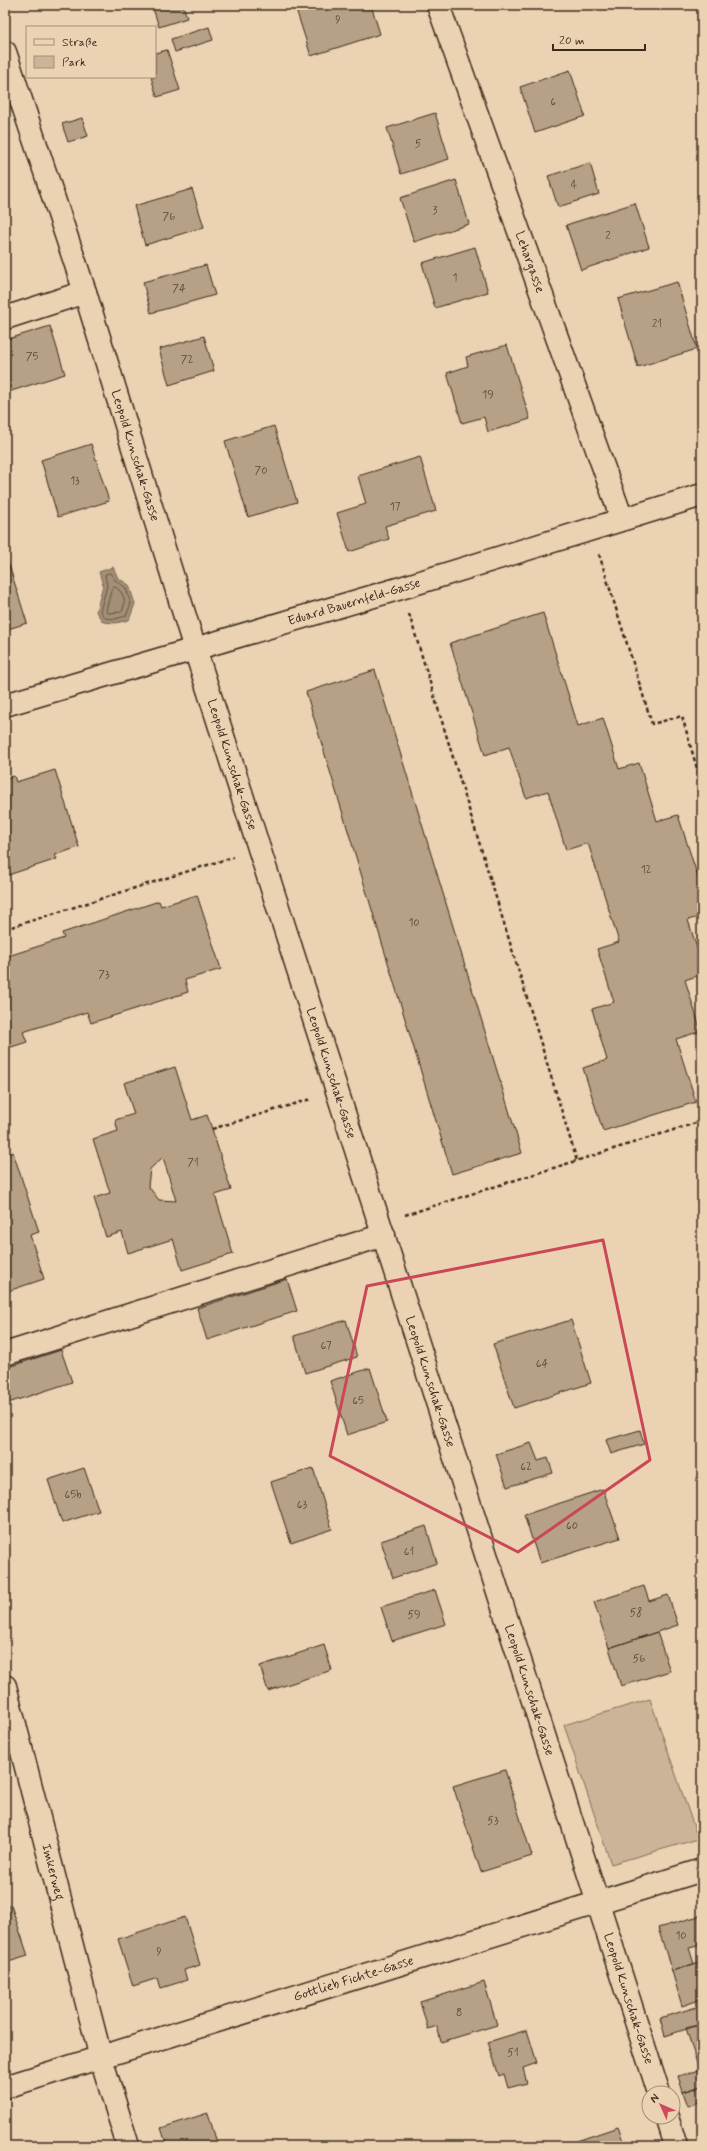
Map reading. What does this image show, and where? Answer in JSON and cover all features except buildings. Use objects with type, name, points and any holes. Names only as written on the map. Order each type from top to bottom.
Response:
[{"type":"street","name":"Lehargasse","points":[[438,5],[622,519]]},
{"type":"street","name":"Leopold Kunschak-Gasse","points":[[5,52],[85,292],[196,649],[656,2085]]},
{"type":"street","points":[[5,318],[85,292]]},
{"type":"street","name":"Eduard Bauernfeld-Gasse","points":[[5,705],[401,588],[702,494]]},
{"type":"street","points":[[5,1354],[382,1229]]},
{"type":"street","name":"Imkerweg","points":[[5,1686],[101,2058],[128,2146]]},
{"type":"street","name":"Gottlieb Fichte-Gasse","points":[[5,2087],[702,1870]]},
{"type":"street","points":[[669,2125],[676,2146]]},
{"type":"path","points":[[591,529],[652,724],[682,716],[702,786]]},
{"type":"path","points":[[401,588],[577,1160]]},
{"type":"path","points":[[5,929],[260,849]]},
{"type":"path","points":[[212,1130],[338,1091]]},
{"type":"path","points":[[382,1229],[577,1160],[702,1121]]},
{"type":"highlighted area","points":[[603,1240],[650,1460],[518,1552],[330,1456],[367,1286]]},
{"type":"green space","points":[[650,1699],[698,1839],[611,1864],[564,1725]]},
{"type":"water","points":[[113,567],[118,578],[129,585],[135,604],[129,620],[116,623],[103,622],[96,612],[103,585],[99,572]]}]
